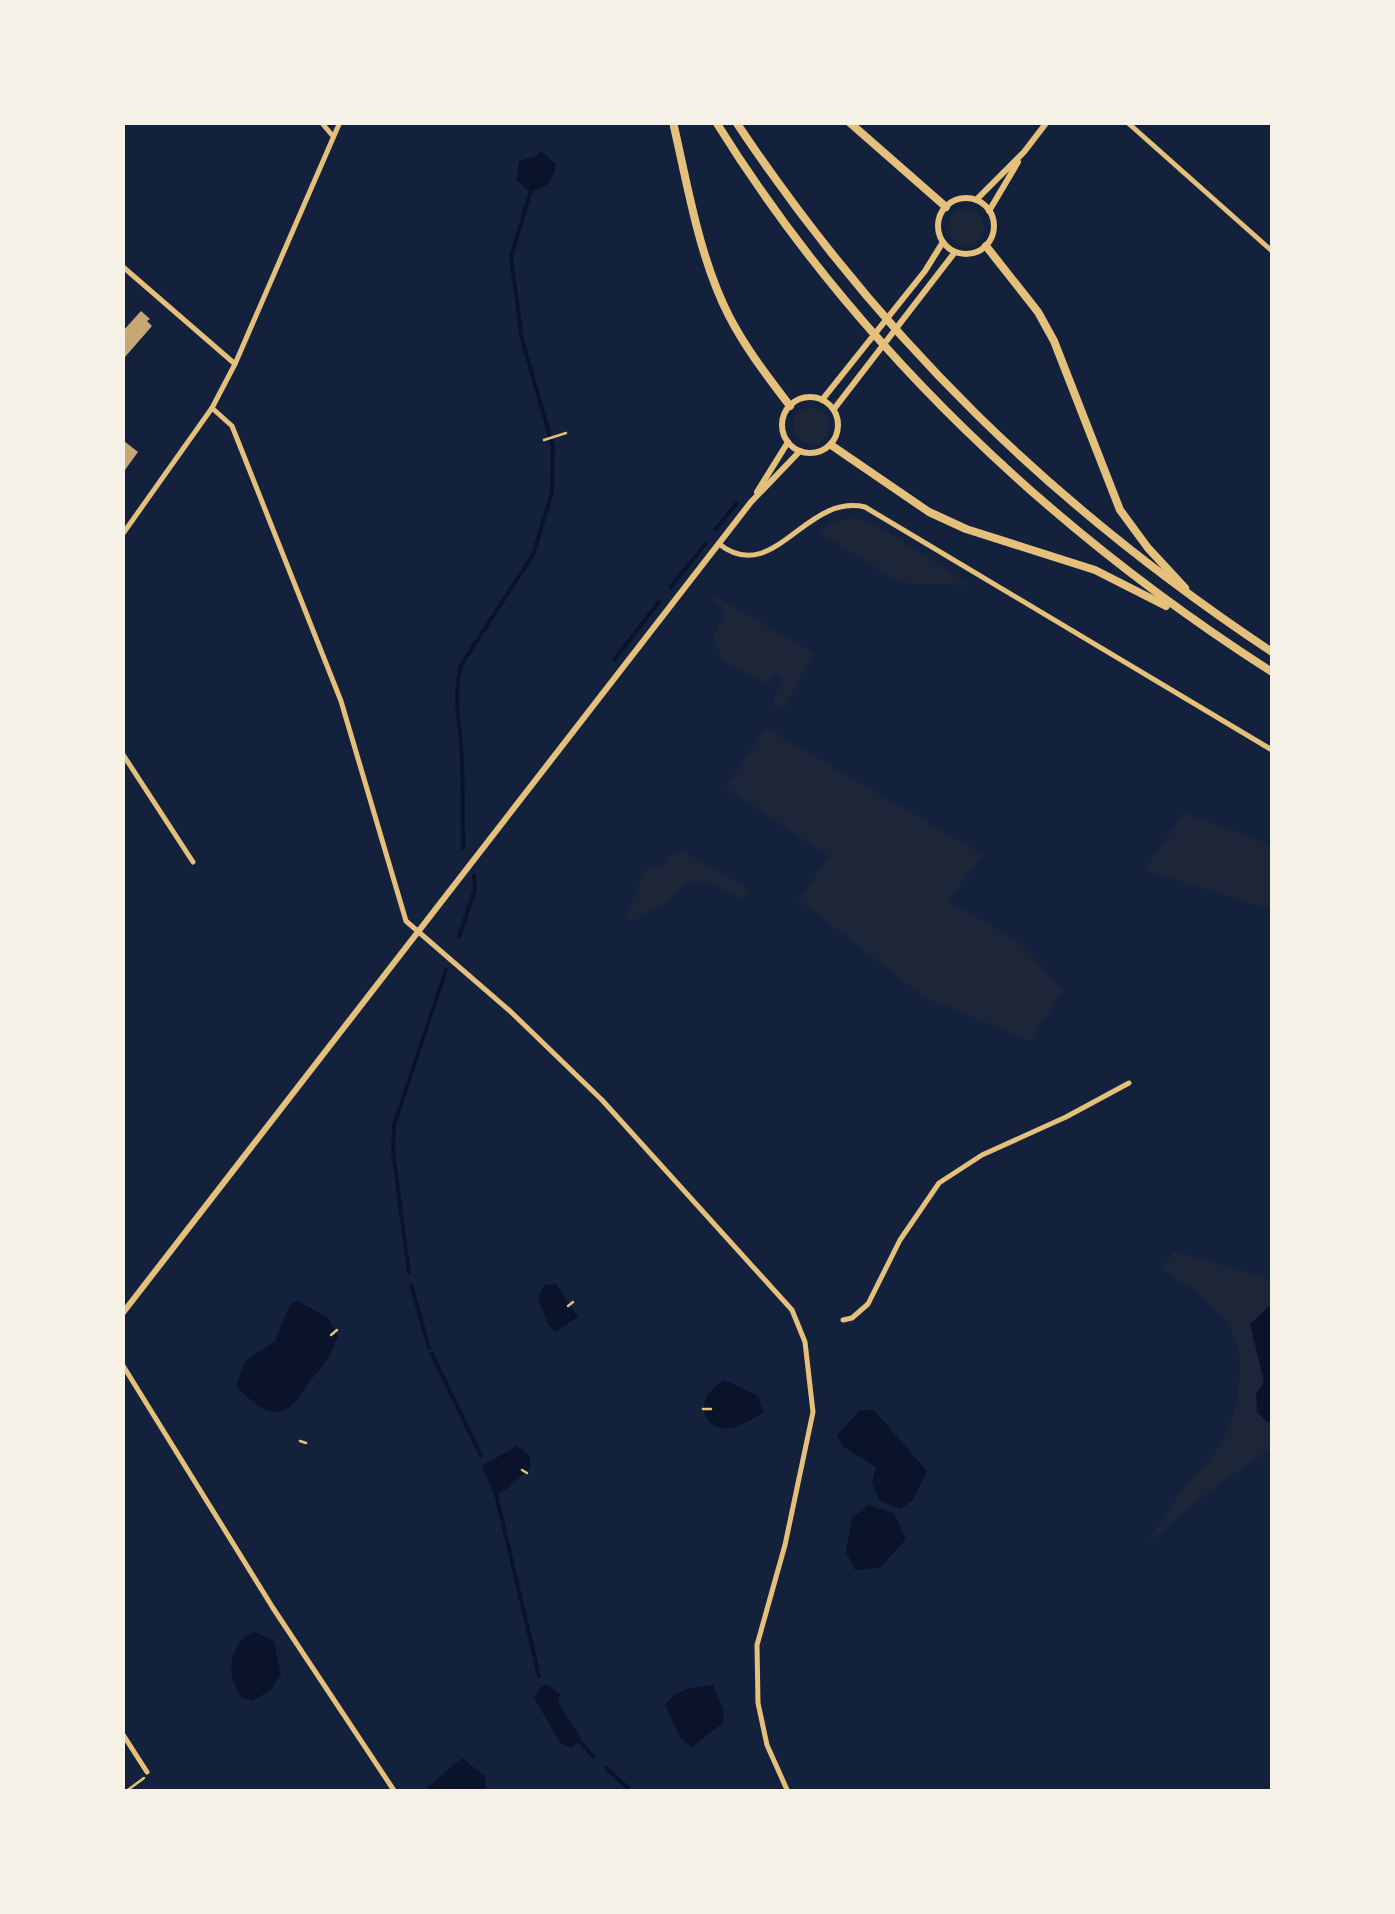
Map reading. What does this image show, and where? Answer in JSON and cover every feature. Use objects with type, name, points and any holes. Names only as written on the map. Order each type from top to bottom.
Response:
[{"type":"main road","points":[[673,122],[710,271],[721,298],[756,362],[790,406]]},
{"type":"main road","points":[[716,122],[815,262],[953,419],[1054,512],[1199,624],[1272,672]]},
{"type":"main road","points":[[736,122],[818,238],[929,369],[1065,499],[1205,607],[1272,652]]},
{"type":"main road","points":[[849,122],[946,207]]},
{"type":"main road","points":[[989,211],[1047,122]]},
{"type":"main road","points":[[976,200],[1024,152]]},
{"type":"main road","points":[[957,200],[976,200],[989,211],[993,233],[986,246],[972,254],[955,252],[943,242],[938,220],[946,207],[957,200]]},
{"type":"main road","points":[[822,400],[898,306],[943,242]]},
{"type":"main road","points":[[986,246],[1038,312],[1054,341],[1120,510],[1148,548],[1205,607]]},
{"type":"main road","points":[[834,409],[955,252]]},
{"type":"main road","points":[[805,398],[822,400],[834,409],[838,431],[831,444],[817,453],[800,452],[788,442],[782,428],[790,406],[805,398]]},
{"type":"main road","points":[[122,1314],[719,544],[788,442]]},
{"type":"main road","points":[[831,444],[941,518],[1096,570],[1199,624]]},
{"type":"main road","points":[[751,502],[800,452]]},
{"type":"street","points":[[321,122],[332,136]]},
{"type":"street","points":[[122,535],[212,408],[235,364],[340,122]]},
{"type":"street","points":[[1127,122],[1272,251]]},
{"type":"street","points":[[122,266],[235,364]]},
{"type":"street","points":[[212,408],[232,426],[320,641],[406,921],[602,1100],[792,1310],[804,1342],[812,1412],[785,1545],[756,1645],[758,1703],[767,1745],[788,1792]]},
{"type":"street","points":[[719,544],[734,555],[759,556],[830,508],[852,504],[866,507],[1272,750]]},
{"type":"street","points":[[122,753],[193,862]]},
{"type":"street","points":[[843,1320],[852,1318],[868,1304],[900,1240],[939,1183],[982,1155],[1066,1117],[1129,1082]]},
{"type":"street","points":[[122,1364],[274,1608],[395,1792]]},
{"type":"street","points":[[122,1733],[148,1772]]},
{"type":"path","points":[[544,440],[566,433]]},
{"type":"path","points":[[568,1306],[573,1302]]},
{"type":"path","points":[[331,1335],[337,1330]]},
{"type":"path","points":[[703,1409],[711,1408]]},
{"type":"path","points":[[300,1441],[306,1443]]},
{"type":"path","points":[[522,1470],[527,1473]]},
{"type":"path","points":[[124,1792],[148,1772]]},
{"type":"shaded area","points":[[541,151],[556,164],[555,170],[549,183],[530,192],[516,180],[519,161]]},
{"type":"shaded area","points":[[966,209],[979,214],[984,227],[979,240],[966,245],[953,240],[948,227],[953,214]]},
{"type":"shaded area","points":[[811,408],[824,413],[829,426],[824,439],[811,444],[798,439],[793,426],[798,413]]},
{"type":"shaded area","points":[[856,517],[884,530],[970,585],[901,583],[820,533],[831,523]]},
{"type":"shaded area","points":[[717,597],[813,653],[785,707],[771,706],[783,676],[776,673],[768,684],[722,661],[714,636],[726,611],[712,602]]},
{"type":"shaded area","points":[[766,728],[983,855],[948,901],[1019,942],[1064,991],[1030,1041],[924,997],[798,899],[830,857],[726,788]]},
{"type":"shaded area","points":[[1184,813],[1272,845],[1272,910],[1145,870]]},
{"type":"shaded area","points":[[681,850],[751,891],[741,899],[704,881],[687,883],[666,903],[633,921],[625,917],[646,869],[664,866],[667,858]]},
{"type":"shaded area","points":[[1174,1251],[1272,1280],[1272,1447],[1208,1492],[1146,1545],[1185,1486],[1216,1451],[1231,1420],[1239,1385],[1238,1349],[1224,1318],[1163,1269]]},
{"type":"shaded area","points":[[556,1284],[578,1317],[555,1332],[547,1323],[538,1298],[544,1285]]},
{"type":"shaded area","points":[[298,1301],[327,1317],[338,1336],[297,1400],[287,1409],[272,1412],[257,1405],[236,1386],[245,1361],[275,1341],[290,1304]]},
{"type":"shaded area","points":[[1269,1306],[1272,1422],[1257,1412],[1256,1394],[1264,1382],[1250,1324]]},
{"type":"shaded area","points":[[725,1380],[759,1396],[763,1413],[735,1427],[715,1426],[709,1421],[704,1405],[707,1396]]},
{"type":"shaded area","points":[[860,1410],[874,1410],[927,1471],[912,1501],[900,1509],[879,1500],[872,1483],[876,1467],[842,1446],[837,1435]]},
{"type":"shaded area","points":[[517,1446],[530,1456],[530,1469],[494,1495],[482,1466]]},
{"type":"shaded area","points":[[868,1505],[894,1513],[906,1539],[880,1568],[855,1570],[846,1552],[852,1518]]},
{"type":"shaded area","points":[[255,1632],[274,1641],[281,1675],[271,1690],[252,1701],[242,1698],[237,1690],[232,1661],[239,1644]]},
{"type":"shaded area","points":[[546,1684],[560,1694],[558,1702],[582,1740],[571,1748],[561,1744],[534,1698]]},
{"type":"shaded area","points":[[713,1685],[724,1710],[723,1723],[692,1747],[681,1739],[665,1705],[680,1692]]},
{"type":"shaded area","points":[[462,1758],[485,1776],[486,1791],[423,1791]]},
{"type":"building","points":[[141,311],[152,326],[125,357],[122,332]]},
{"type":"building","points":[[124,441],[138,452],[122,474],[122,444]]},
{"type":"waterway","points":[[463,848],[458,677],[461,665],[533,555],[552,492],[553,447],[522,339],[511,257],[532,187]]},
{"type":"waterway","points":[[716,529],[737,503]]},
{"type":"waterway","points":[[671,587],[705,544]]},
{"type":"waterway","points":[[614,660],[659,602]]},
{"type":"waterway","points":[[459,937],[475,889],[474,875]]},
{"type":"waterway","points":[[409,1273],[393,1151],[394,1125],[446,970]]},
{"type":"waterway","points":[[411,1285],[429,1348]]},
{"type":"waterway","points":[[432,1354],[481,1456]]},
{"type":"waterway","points":[[495,1490],[539,1676]]},
{"type":"waterway","points":[[578,1740],[593,1756]]},
{"type":"waterway","points":[[606,1768],[632,1792]]}]
